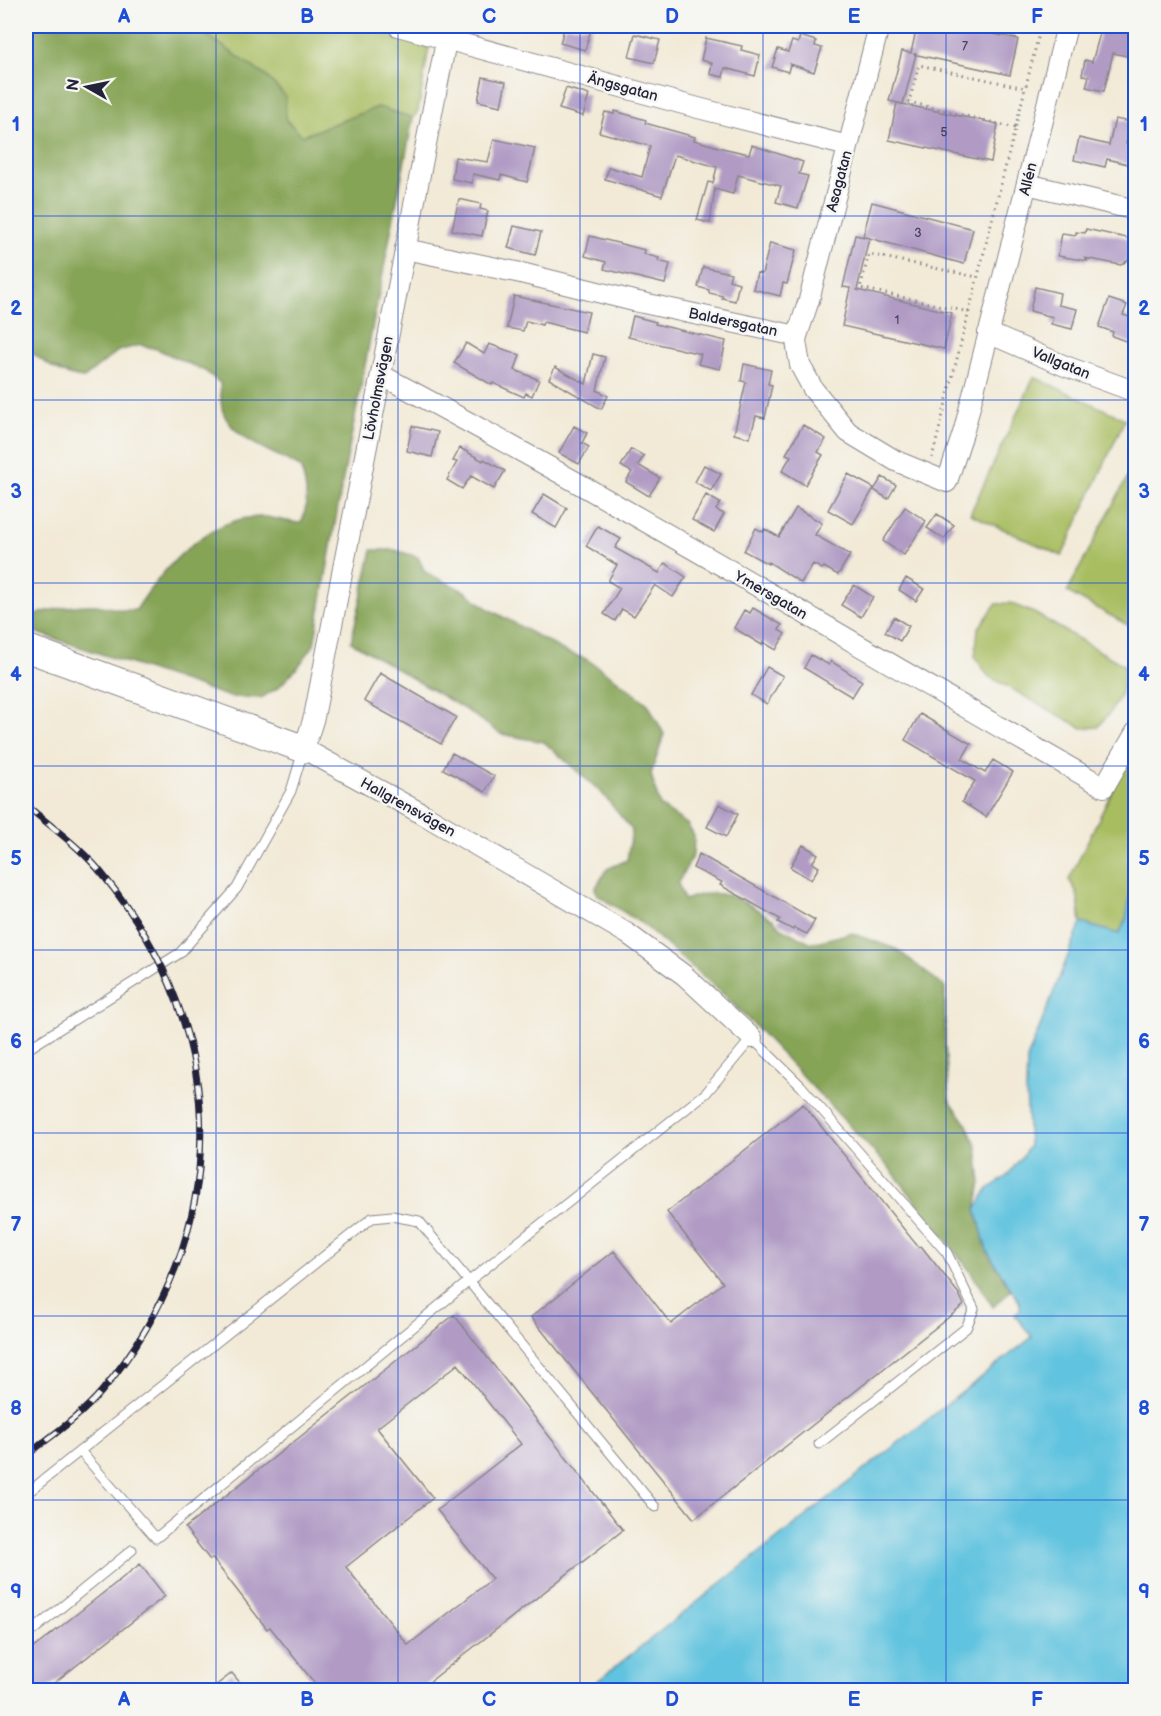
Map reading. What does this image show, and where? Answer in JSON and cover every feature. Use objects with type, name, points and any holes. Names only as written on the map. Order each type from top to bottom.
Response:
[{"type":"street","name":"Ängsgatan","points":[[398,26],[448,32],[687,105],[848,146]]},
{"type":"street","name":"Asagatan","points":[[797,336],[809,300],[879,26]]},
{"type":"street","name":"Allén","points":[[988,333],[1067,26]]},
{"type":"street","name":"Lövholmsvägen","points":[[304,749],[314,717],[448,32]]},
{"type":"street","points":[[1027,184],[1136,210]]},
{"type":"street","name":"Baldersgatan","points":[[405,249],[521,273],[634,302],[797,336],[800,365],[813,389],[848,432],[896,461],[947,482],[964,430],[988,333]]},
{"type":"street","name":"Vallgatan","points":[[988,333],[1065,366],[1136,392]]},
{"type":"street","name":"Ymersgatan","points":[[381,375],[682,543],[1104,787],[1136,732]]},
{"type":"street","name":"Hallgrensvägen","points":[[26,648],[304,749],[428,817],[628,934],[684,975],[752,1038]]},
{"type":"lane","points":[[26,1050],[180,953],[237,888],[291,791],[304,749]]},
{"type":"lane","points":[[80,1451],[156,1538],[468,1282],[706,1093],[752,1038],[801,1086],[947,1252],[974,1309],[966,1328],[819,1444]]},
{"type":"lane","points":[[26,1494],[372,1218],[392,1216],[419,1221],[655,1507]]},
{"type":"lane","points":[[26,1636],[132,1550]]},
{"type":"path","points":[[927,474],[1041,26]]},
{"type":"path","points":[[1015,128],[909,102],[919,65],[1025,88]]},
{"type":"path","points":[[969,312],[860,288],[869,254],[978,277]]},
{"type":"green space","points":[[26,26],[194,26],[267,77],[285,96],[286,120],[302,136],[378,107],[413,118],[341,489],[314,645],[298,667],[278,688],[261,698],[230,697],[26,629],[30,617],[61,608],[94,605],[136,610],[174,561],[207,534],[225,524],[244,518],[265,517],[301,523],[306,495],[300,467],[257,445],[236,431],[222,409],[220,383],[205,371],[157,349],[140,345],[118,351],[84,378],[76,377],[46,363],[26,348]]},
{"type":"green space","points":[[194,26],[370,26],[429,47],[418,111],[413,118],[378,107],[302,136],[286,120],[285,96],[267,77]]},
{"type":"green space","points":[[1034,377],[1125,419],[1062,556],[970,514]]},
{"type":"green space","points":[[1135,463],[1135,629],[1067,592]]},
{"type":"green space","points":[[372,550],[395,550],[418,557],[425,572],[466,592],[487,608],[566,652],[586,659],[648,704],[664,734],[651,774],[660,806],[687,824],[694,836],[693,855],[678,883],[684,900],[710,894],[732,896],[774,920],[786,931],[812,943],[851,933],[896,949],[945,987],[945,1043],[949,1099],[966,1123],[977,1147],[981,1183],[976,1209],[987,1251],[1011,1290],[993,1307],[970,1271],[892,1171],[752,1023],[724,995],[644,925],[599,896],[595,889],[607,869],[627,860],[632,830],[601,792],[544,742],[501,734],[466,710],[351,642]]},
{"type":"green space","points":[[1010,603],[1036,614],[1125,666],[1122,691],[1114,707],[1098,727],[1082,728],[988,676],[975,657],[978,629],[996,604]]},
{"type":"green space","points":[[1135,744],[1137,816],[1135,868],[1127,916],[1119,935],[1081,923],[1077,892],[1069,880]]},
{"type":"water","points":[[1135,863],[1135,1690],[586,1690],[1032,1337],[1015,1315],[1020,1310],[1020,1303],[987,1251],[976,1209],[988,1189],[1007,1176],[1029,1147],[1027,1059],[1081,923],[1119,934],[1126,920]]},
{"type":"building","points":[[565,26],[592,26],[585,50],[560,43]]},
{"type":"building","points":[[917,26],[955,26],[1018,39],[1010,75],[916,55],[903,104],[889,101],[902,51],[911,53]]},
{"type":"building","points":[[1102,26],[1136,26],[1136,58],[1113,53],[1104,91],[1086,87],[1089,76],[1082,75],[1085,60],[1092,62]]},
{"type":"building","points":[[635,34],[660,40],[654,63],[629,57]]},
{"type":"building","points":[[800,36],[816,41],[815,46],[822,48],[814,72],[790,64],[788,72],[772,67],[778,49],[788,52],[792,41],[798,43]]},
{"type":"building","points":[[706,38],[742,46],[741,50],[760,55],[755,76],[725,68],[723,77],[710,74],[712,63],[701,60]]},
{"type":"building","points":[[483,77],[506,82],[501,106],[478,101]]},
{"type":"building","points":[[566,88],[589,95],[583,116],[559,109]]},
{"type":"building","points":[[897,103],[998,124],[991,162],[889,140]]},
{"type":"building","points":[[615,111],[722,148],[749,154],[752,145],[803,162],[799,174],[808,176],[798,208],[776,202],[781,186],[738,175],[733,194],[715,189],[710,223],[697,220],[708,182],[713,183],[717,167],[675,155],[662,196],[605,179],[609,167],[642,177],[650,146],[599,132],[605,112],[614,114]]},
{"type":"building","points":[[1115,119],[1130,122],[1126,144],[1136,146],[1136,166],[1107,159],[1105,167],[1074,160],[1079,138],[1109,145]]},
{"type":"building","points":[[494,139],[535,148],[527,182],[501,175],[500,180],[473,174],[472,183],[452,179],[455,157],[488,162]]},
{"type":"building","points":[[459,199],[481,204],[480,209],[488,211],[482,236],[452,230]]},
{"type":"building","points":[[872,202],[973,229],[964,264],[863,236]]},
{"type":"building","points":[[514,226],[541,232],[535,255],[508,248]]},
{"type":"building","points":[[1086,229],[1136,240],[1136,254],[1121,265],[1085,258],[1087,261],[1058,256],[1062,233],[1076,235],[1076,232],[1085,233]]},
{"type":"building","points":[[855,235],[869,238],[857,290],[952,313],[944,349],[842,326],[850,288],[843,287]]},
{"type":"building","points":[[590,236],[645,250],[644,254],[670,264],[665,284],[604,269],[606,262],[585,256]]},
{"type":"building","points":[[770,243],[796,250],[787,284],[783,283],[780,296],[753,289],[757,273],[762,274]]},
{"type":"building","points":[[703,267],[731,273],[729,280],[739,283],[735,301],[698,287]]},
{"type":"building","points":[[1035,287],[1060,293],[1058,305],[1077,309],[1072,329],[1051,324],[1053,317],[1030,311]]},
{"type":"building","points":[[514,296],[589,312],[584,332],[543,322],[542,325],[526,321],[523,331],[507,328]]},
{"type":"building","points":[[1109,299],[1127,305],[1123,315],[1136,319],[1136,345],[1112,336],[1113,332],[1099,327]]},
{"type":"building","points":[[633,316],[656,322],[655,324],[726,341],[720,369],[698,364],[701,354],[628,337]]},
{"type":"building","points":[[466,343],[484,354],[489,344],[520,355],[515,370],[539,380],[532,396],[526,393],[524,397],[493,383],[492,385],[454,363]]},
{"type":"building","points":[[593,354],[605,357],[597,390],[608,396],[601,409],[549,379],[555,367],[586,384]]},
{"type":"building","points":[[744,364],[771,370],[768,384],[772,385],[765,418],[756,416],[750,438],[734,434],[746,382],[741,381]]},
{"type":"building","points":[[803,425],[826,439],[818,452],[823,455],[805,485],[782,471],[791,456],[786,454]]},
{"type":"building","points":[[412,426],[438,432],[432,457],[407,451]]},
{"type":"building","points":[[574,426],[587,433],[582,443],[589,447],[579,464],[559,453]]},
{"type":"building","points":[[460,448],[505,471],[494,489],[471,476],[462,489],[447,480],[457,462],[453,461]]},
{"type":"building","points":[[631,449],[644,456],[638,465],[660,478],[649,496],[626,482],[632,472],[621,466]]},
{"type":"building","points":[[704,465],[721,474],[711,491],[695,482]]},
{"type":"building","points":[[848,474],[874,488],[853,524],[828,510]]},
{"type":"building","points":[[882,477],[896,485],[888,499],[874,490]]},
{"type":"building","points":[[544,494],[567,508],[556,528],[532,514]]},
{"type":"building","points":[[706,495],[720,503],[716,510],[724,514],[714,532],[692,520]]},
{"type":"building","points":[[905,507],[926,521],[904,555],[883,541]]},
{"type":"building","points":[[796,508],[822,523],[815,535],[850,555],[838,575],[813,564],[801,583],[769,562],[768,564],[744,551],[756,528],[763,532],[765,529],[779,537]]},
{"type":"building","points":[[937,514],[954,525],[944,539],[927,528]]},
{"type":"building","points":[[598,526],[621,539],[615,548],[659,573],[665,563],[686,577],[673,597],[655,585],[634,616],[622,609],[615,621],[604,614],[620,588],[608,581],[617,565],[586,546]]},
{"type":"building","points":[[906,578],[924,589],[916,601],[899,590]]},
{"type":"building","points":[[854,585],[873,597],[861,617],[841,605]]},
{"type":"building","points":[[753,608],[782,625],[779,630],[785,634],[776,650],[763,642],[762,645],[734,628],[744,610],[750,613]]},
{"type":"building","points":[[894,617],[909,626],[900,641],[885,632]]},
{"type":"building","points":[[811,655],[829,665],[831,661],[862,681],[852,697],[804,668]]},
{"type":"building","points":[[767,667],[783,676],[767,704],[751,695]]},
{"type":"building","points":[[380,673],[456,717],[441,744],[364,701]]},
{"type":"building","points":[[920,714],[971,744],[962,759],[985,773],[993,760],[1013,772],[986,817],[962,802],[975,781],[905,740]]},
{"type":"building","points":[[452,753],[494,776],[485,792],[443,769]]},
{"type":"building","points":[[719,804],[738,814],[726,837],[707,827]]},
{"type":"building","points":[[803,845],[818,854],[812,863],[819,867],[811,880],[790,867]]},
{"type":"building","points":[[699,854],[815,920],[807,934],[778,922],[780,919],[720,885],[722,882],[693,868]]},
{"type":"building","points":[[803,1104],[919,1248],[921,1246],[959,1294],[964,1305],[694,1519],[531,1317],[614,1251],[671,1324],[723,1283],[667,1212]]},
{"type":"building","points":[[454,1315],[623,1530],[419,1690],[320,1690],[270,1627],[267,1629],[212,1558],[210,1560],[185,1528]],"holes":[[[458,1364],[521,1444],[437,1510],[492,1579],[408,1645],[346,1567],[433,1498],[377,1428]]]},
{"type":"building","points":[[140,1564],[165,1596],[45,1690],[26,1690],[26,1654]]},
{"type":"building","points":[[232,1673],[246,1690],[210,1690]]},
{"type":"railway","points":[[26,805],[95,865],[146,936],[176,1000],[195,1066],[201,1133],[195,1200],[176,1266],[145,1330],[94,1400],[26,1456]]}]
